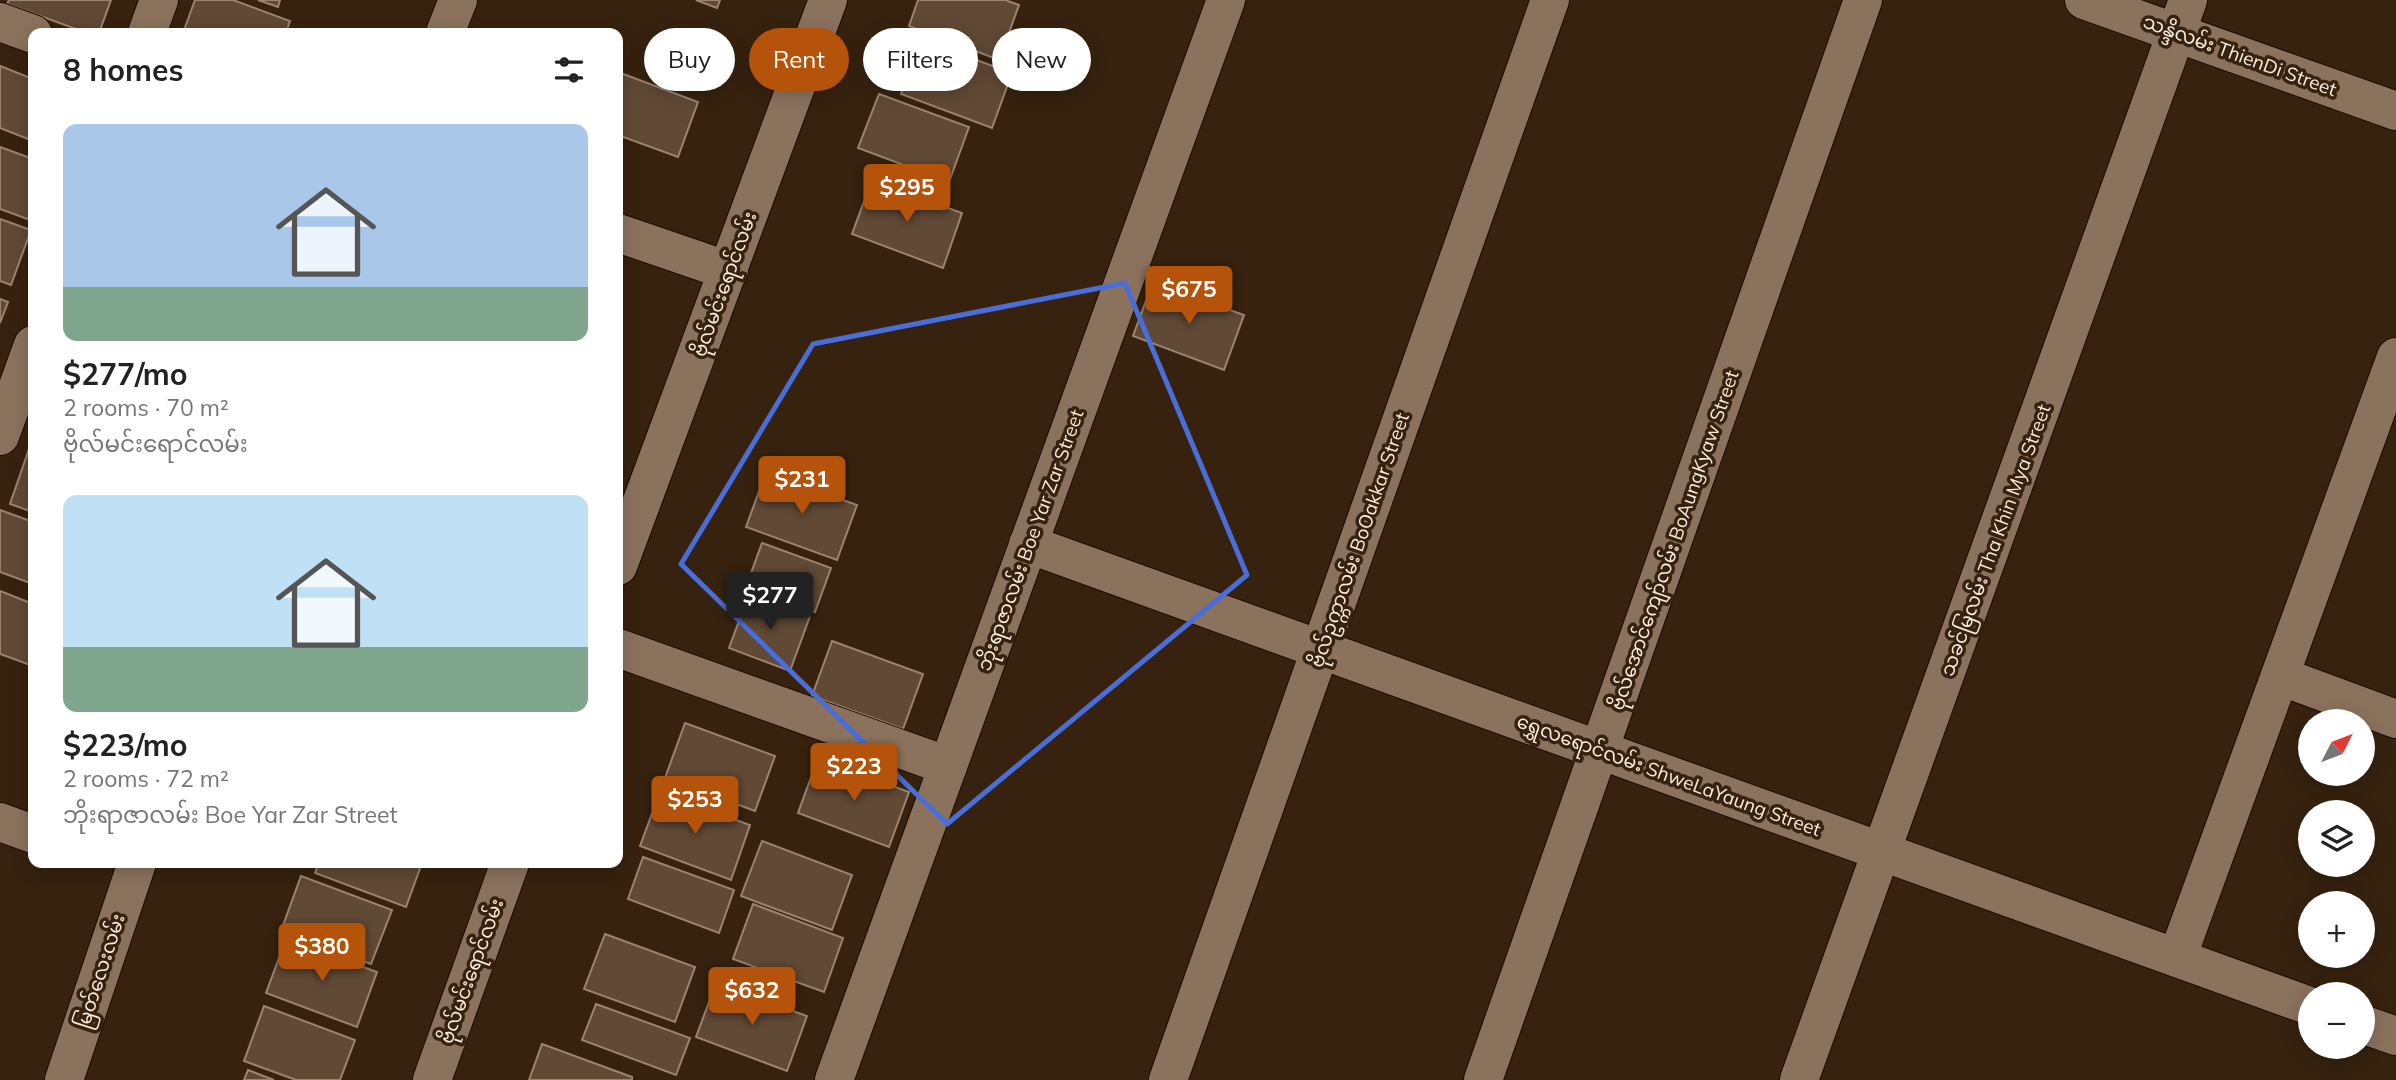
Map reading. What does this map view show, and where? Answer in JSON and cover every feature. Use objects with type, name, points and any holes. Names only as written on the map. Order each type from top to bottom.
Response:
[{"type":"street","points":[[149,28],[159,0]]},
{"type":"street","points":[[447,28],[458,0]]},
{"type":"street","name":"ဗိုလ်မင်းရောင်လမ်း","points":[[623,553],[828,0]]},
{"type":"street","name":"ဘိုးရာဇာလမ်း Boe Yar Zar Street","points":[[834,1080],[1226,0]]},
{"type":"street","name":"ဗိုလ်ဥက္ကာလမ်း BoOakkar Street","points":[[1168,1080],[1550,0]]},
{"type":"street","name":"ဗိုလ်အောင်ကျော်လမ်း BoAungKyaw Street","points":[[1483,1080],[1863,0]]},
{"type":"street","name":"သန္ဒိလမ်း ThienDi Street","points":[[2084,0],[2182,16],[2396,111]]},
{"type":"street","name":"သခင်မြလမ်း Tha Khin Mya Street","points":[[1799,1080],[2182,16]]},
{"type":"street","points":[[0,22],[28,32]]},
{"type":"street","points":[[623,235],[729,271]]},
{"type":"street","points":[[2177,958],[2280,676],[2387,409],[2396,357]]},
{"type":"street","points":[[0,436],[28,359]]},
{"type":"street","name":"ရွှေလရောင်လမ်း ShweLaYaung Street","points":[[1028,544],[2298,1002]]},
{"type":"street","points":[[623,650],[948,766]]},
{"type":"street","points":[[2280,676],[2396,719]]},
{"type":"street","points":[[0,822],[28,832]]},
{"type":"street","name":"မြတ်လေးလမ်း","points":[[64,1080],[128,868]]},
{"type":"street","name":"ဗိုလ်မင်းရောင်လမ်း","points":[[432,1080],[508,868]]},
{"type":"street","points":[[2375,1029],[2396,1037]]},
{"type":"highlighted area","points":[[1125,283],[1247,575],[947,824],[681,564],[813,344]]},
{"type":"building","points":[[9,0],[111,0],[101,28],[73,28],[7,4]]},
{"type":"building","points":[[195,0],[233,0],[290,21],[288,28],[185,28]]},
{"type":"building","points":[[258,0],[280,0],[278,7]]},
{"type":"building","points":[[696,0],[720,0],[717,8]]},
{"type":"building","points":[[918,0],[1005,0],[1019,5],[1011,28],[992,28],[992,57],[978,52],[978,28],[909,26]]},
{"type":"building","points":[[978,61],[992,66],[992,91],[1005,91],[992,128],[901,94],[902,91],[978,91]]},
{"type":"building","points":[[0,66],[28,77],[28,139],[0,128]]},
{"type":"building","points":[[623,74],[644,82],[644,91],[669,91],[698,102],[678,157],[623,137]]},
{"type":"building","points":[[879,94],[969,127],[949,182],[858,148]]},
{"type":"building","points":[[0,147],[28,157],[28,219],[0,209]]},
{"type":"building","points":[[872,180],[962,213],[943,268],[852,234]]},
{"type":"building","points":[[0,219],[28,229],[28,238],[11,285],[0,281]]},
{"type":"building","points":[[1153,282],[1244,315],[1224,370],[1133,336]]},
{"type":"building","points":[[0,299],[8,302],[0,323]]},
{"type":"building","points":[[28,452],[28,510],[10,504]]},
{"type":"building","points":[[766,472],[857,505],[837,560],[746,527]]},
{"type":"building","points":[[0,510],[28,520],[28,582],[0,572]]},
{"type":"building","points":[[762,543],[831,568],[815,612],[746,587]]},
{"type":"building","points":[[0,591],[28,602],[28,664],[0,654]]},
{"type":"building","points":[[749,594],[810,616],[790,671],[729,648]]},
{"type":"building","points":[[832,641],[923,674],[903,729],[812,696]]},
{"type":"building","points":[[685,723],[775,756],[755,811],[665,778]]},
{"type":"building","points":[[818,758],[909,792],[889,847],[798,813]]},
{"type":"building","points":[[660,792],[750,825],[731,880],[640,846]]},
{"type":"building","points":[[762,841],[852,875],[832,930],[741,896]]},
{"type":"building","points":[[643,857],[734,890],[719,933],[628,899]]},
{"type":"building","points":[[317,868],[420,868],[406,907],[315,873]]},
{"type":"building","points":[[301,876],[392,910],[371,964],[281,931]]},
{"type":"building","points":[[753,904],[843,938],[824,992],[733,959]]},
{"type":"building","points":[[605,934],[695,967],[675,1022],[584,989]]},
{"type":"building","points":[[286,939],[377,972],[357,1027],[266,993]]},
{"type":"building","points":[[716,983],[807,1016],[787,1071],[696,1037]]},
{"type":"building","points":[[596,1004],[690,1038],[676,1075],[582,1040]]},
{"type":"building","points":[[264,1006],[355,1040],[340,1080],[296,1080],[244,1061]]},
{"type":"building","points":[[542,1044],[632,1077],[632,1080],[529,1080]]},
{"type":"building","points":[[248,1070],[274,1080],[244,1080]]}]
